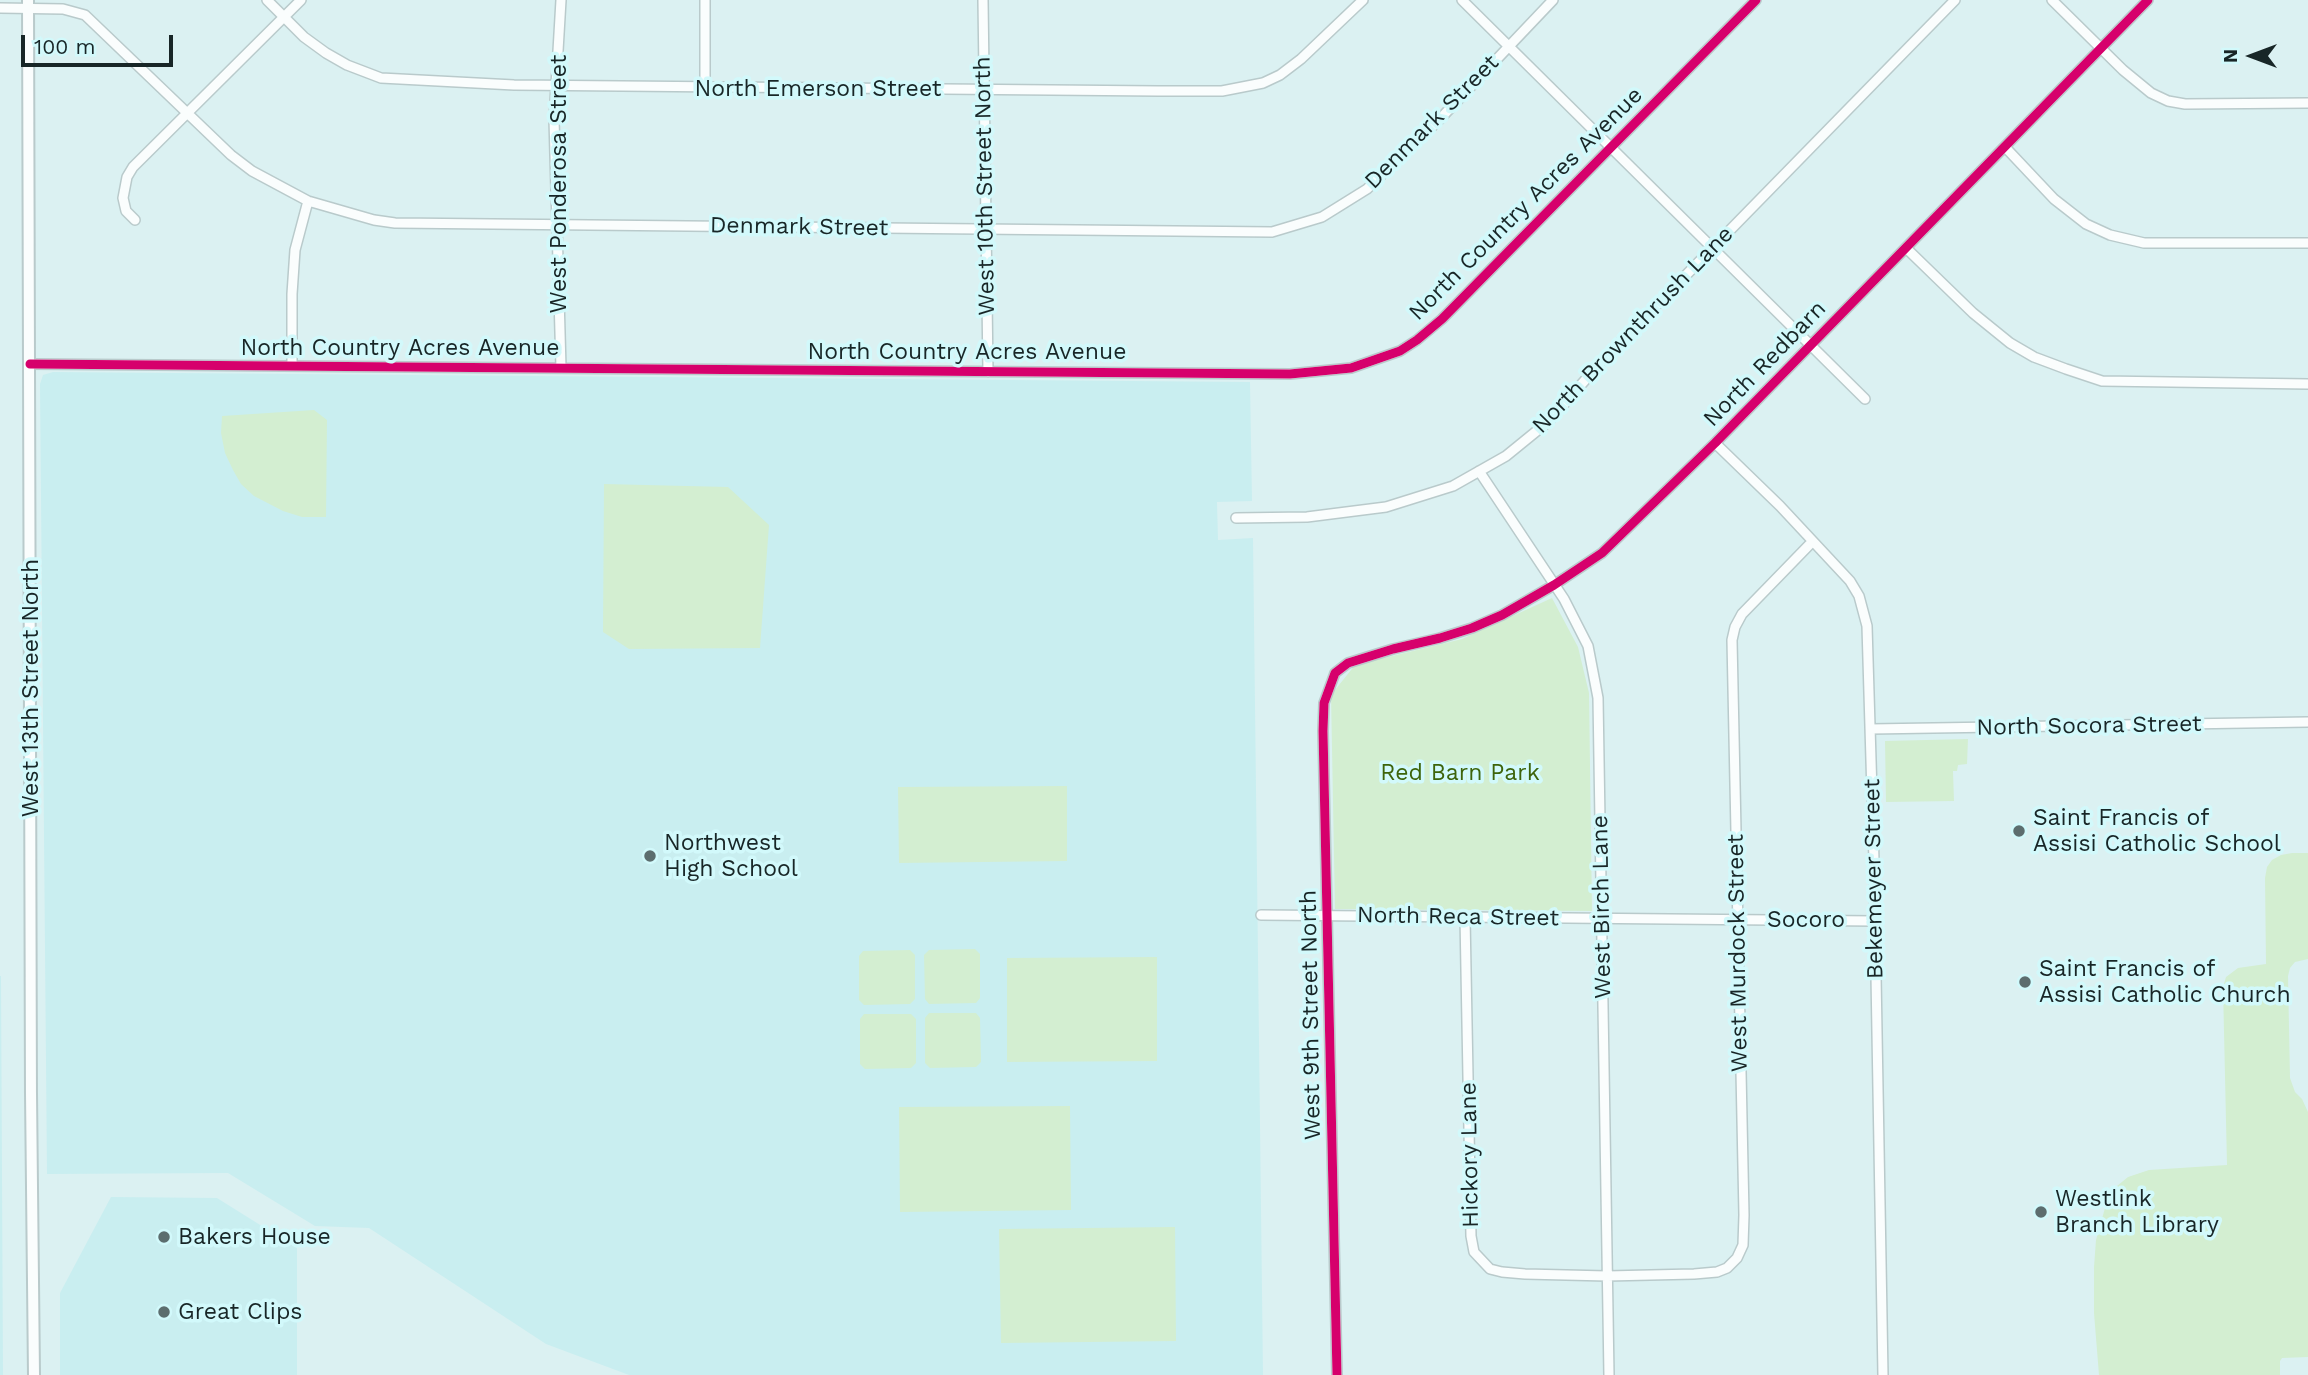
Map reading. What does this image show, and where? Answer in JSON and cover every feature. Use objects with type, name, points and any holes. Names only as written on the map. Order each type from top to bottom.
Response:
[{"type":"street","name":"North Emerson Street","points":[[267,0],[304,37],[326,53],[347,65],[381,78],[556,86],[1222,91],[1264,83],[1280,75],[1301,59],[1363,0]]},
{"type":"street","points":[[135,220],[126,211],[123,198],[127,177],[146,152],[301,0]]},
{"type":"street","name":"West Ponderosa Street","points":[[561,0],[554,119],[561,368]]},
{"type":"street","points":[[705,0],[705,88]]},
{"type":"street","name":"West 10th Street North","points":[[983,0],[988,372]]},
{"type":"street","points":[[1462,0],[1864,399]]},
{"type":"street","name":"Denmark Street","points":[[0,8],[28,4],[62,9],[85,16],[252,172],[308,201],[350,215],[395,223],[1272,232],[1322,217],[1367,189],[1439,120],[1553,0]]},
{"type":"street","name":"North Country Acres Avenue","points":[[30,363],[1290,374],[1351,368],[1400,351],[1442,318],[1756,0]]},
{"type":"street","name":"North Brownthrush Lane","points":[[1236,518],[1307,517],[1386,507],[1453,486],[1506,456],[1549,421],[1602,361],[1955,0]]},
{"type":"street","points":[[2052,0],[2123,70],[2151,93],[2168,101],[2185,104],[2308,103]]},
{"type":"street","name":"North Redbarn","points":[[1348,663],[1472,628],[1502,615],[1602,553],[1715,443],[2148,0]]},
{"type":"street","name":"West 13th Street North","points":[[28,4],[34,1375]]},
{"type":"street","points":[[2005,147],[2054,199],[2086,224],[2110,234],[2144,243],[2308,243]]},
{"type":"street","points":[[292,366],[295,250],[308,201]]},
{"type":"street","points":[[1906,248],[1973,313],[2010,343],[2034,357],[2066,369],[2102,381],[2308,384]]},
{"type":"street","name":"Bekemeyer Street","points":[[1715,443],[1850,581],[1864,611],[1867,626],[1883,1375]]},
{"type":"street","name":"West Birch Lane","points":[[1479,471],[1564,600],[1588,646],[1598,698],[1609,1375]]},
{"type":"street","name":"West Murdock Street","points":[[1607,1276],[1717,1272],[1727,1268],[1737,1258],[1744,1245],[1732,664],[1735,627],[1742,614],[1812,541]]},
{"type":"street","name":"West 9th Street North","points":[[1337,1375],[1324,703],[1335,673],[1348,663]]},
{"type":"street","name":"North Socora Street","points":[[1871,729],[2308,722]]},
{"type":"street","name":"North Reca Street","points":[[1261,915],[1738,920]]},
{"type":"street","name":"Hickory Lane","points":[[1465,917],[1471,1236],[1474,1252],[1490,1269],[1502,1272],[1607,1276]]},
{"type":"street","name":"Socoro","points":[[1738,920],[1874,921]]},
{"type":"shaded area","name":"Northwest High School","points":[[53,372],[1250,382],[1252,501],[1217,502],[1218,540],[1253,538],[1263,1375],[629,1375],[546,1344],[369,1228],[315,1226],[228,1173],[47,1174],[40,384],[43,375]]},
{"type":"shaded area","points":[[1,976],[3,1375],[0,1375]]},
{"type":"shaded area","points":[[111,1197],[217,1198],[297,1248],[297,1375],[60,1375],[60,1293]]},
{"type":"green space","points":[[314,410],[327,420],[326,517],[302,517],[283,511],[254,496],[241,484],[225,453],[221,433],[222,416]]},
{"type":"green space","points":[[604,484],[728,487],[769,525],[760,648],[629,649],[603,632]]},
{"type":"green space","name":"Red Barn Park","points":[[1552,598],[1578,647],[1589,693],[1592,911],[1335,909],[1331,695],[1355,665],[1462,639]]},
{"type":"green space","points":[[1968,739],[1967,764],[1958,765],[1957,771],[1953,771],[1954,801],[1886,802],[1885,741]]},
{"type":"green space","points":[[1067,786],[1067,861],[899,863],[898,787]]},
{"type":"green space","points":[[2292,853],[2308,853],[2308,959],[2295,962],[2288,976],[2290,1078],[2295,1092],[2308,1112],[2308,1357],[2282,1358],[2280,1375],[2099,1375],[2094,1313],[2094,1267],[2096,1240],[2105,1208],[2117,1186],[2128,1177],[2149,1170],[2227,1165],[2223,987],[2226,977],[2238,968],[2266,964],[2267,867],[2272,860]]},
{"type":"green space","points":[[975,949],[980,954],[980,998],[976,1003],[929,1004],[925,999],[924,955],[929,950]]},
{"type":"green space","points":[[910,950],[915,955],[915,999],[910,1004],[864,1005],[859,1000],[859,956],[863,951]]},
{"type":"green space","points":[[1157,957],[1157,1061],[1007,1062],[1007,958]]},
{"type":"green space","points":[[929,1013],[976,1013],[980,1018],[981,1062],[976,1067],[930,1068],[925,1063],[925,1018]]},
{"type":"green space","points":[[864,1014],[911,1014],[916,1019],[916,1063],[911,1068],[865,1069],[860,1064],[860,1019]]},
{"type":"green space","points":[[1070,1106],[1071,1210],[900,1212],[899,1107]]},
{"type":"green space","points":[[1175,1227],[1176,1341],[1001,1343],[999,1229]]},
{"type":"cycle path","points":[[30,364],[1290,374],[1351,368],[1400,351],[1442,319],[1756,0]]},
{"type":"cycle path","points":[[1337,1375],[1323,731],[1324,703],[1335,673],[1348,663],[1440,638],[1502,615],[1602,553],[1715,443],[2148,0]]},
{"type":"place","name":"Saint Francis of Assisi Catholic School","points":[[2019,831]]},
{"type":"place","name":"Northwest High School","points":[[650,856]]},
{"type":"place","name":"Saint Francis of Assisi Catholic Church","points":[[2025,982]]},
{"type":"place","name":"Westlink Branch Library","points":[[2041,1212]]},
{"type":"place","name":"Bakers House","points":[[164,1237]]},
{"type":"place","name":"Great Clips","points":[[164,1312]]}]
